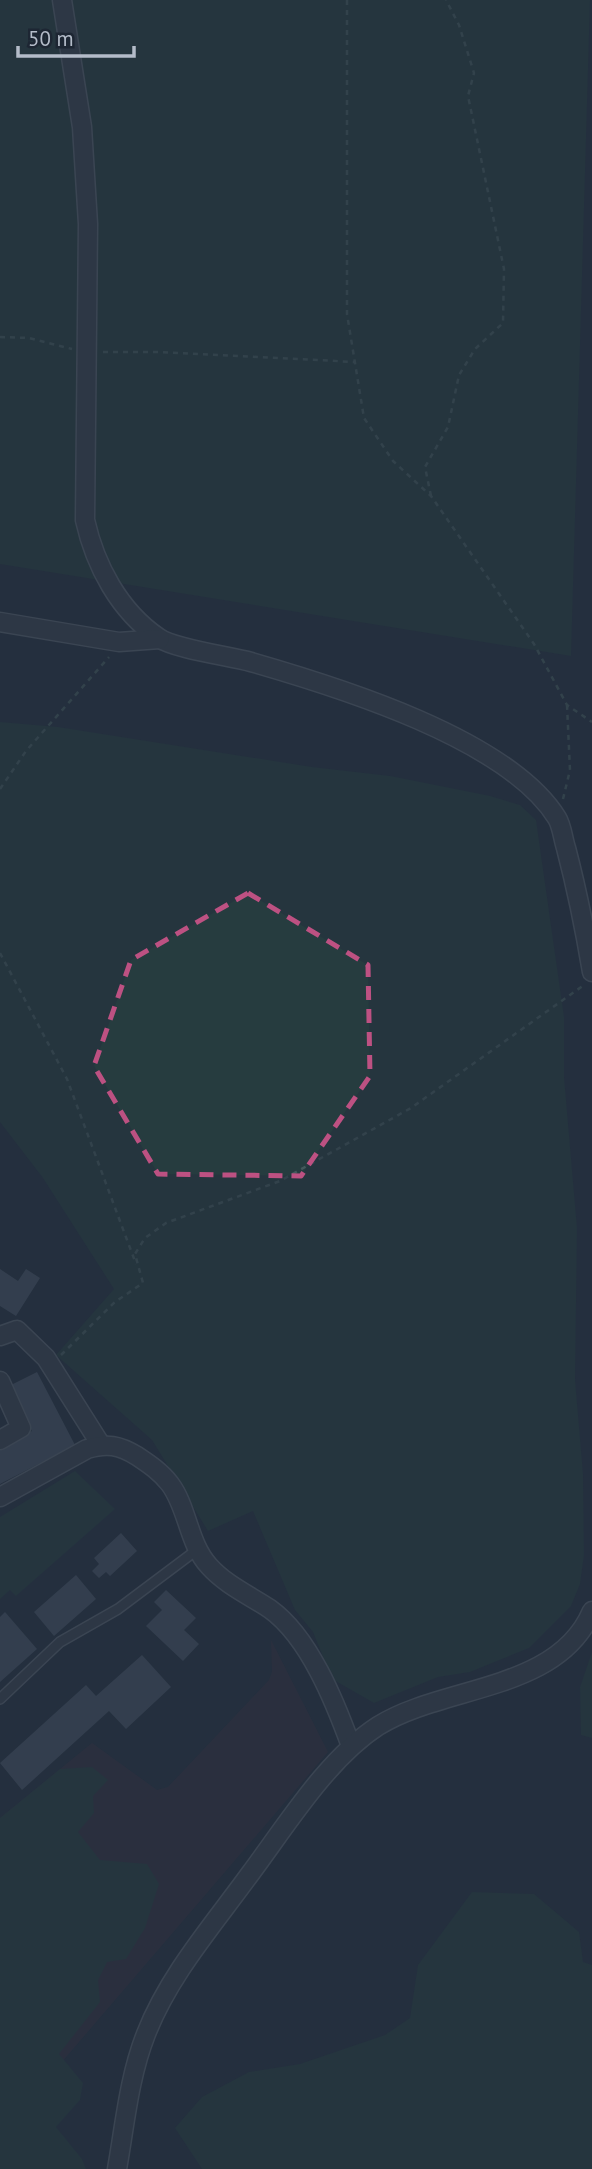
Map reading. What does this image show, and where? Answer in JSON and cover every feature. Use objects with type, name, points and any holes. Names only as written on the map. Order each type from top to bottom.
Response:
[{"type":"street","points":[[62,0],[82,127],[88,225],[85,520],[92,553],[117,594],[160,639]]},
{"type":"street","points":[[0,622],[119,642],[160,639],[323,685],[445,732],[496,758],[529,786],[558,819],[580,899],[592,972]]},
{"type":"street","points":[[0,1336],[17,1330],[50,1363],[101,1445]]},
{"type":"street","points":[[0,1381],[21,1428],[0,1440]]},
{"type":"street","points":[[0,1497],[87,1449],[101,1445],[114,1444],[155,1469],[171,1484],[198,1549],[208,1565],[227,1582],[270,1609],[301,1640],[351,1746]]},
{"type":"street","points":[[117,2169],[138,2056],[162,1999],[298,1811],[351,1746],[380,1725],[527,1671],[562,1651],[586,1625],[592,1611]]},
{"type":"lane","points":[[0,1699],[60,1642],[118,1609],[198,1549]]},
{"type":"path","points":[[347,0],[347,314],[364,418],[393,461],[431,496],[534,644],[567,705],[570,770],[558,819]]},
{"type":"path","points":[[431,496],[425,467],[448,427],[459,374],[475,349],[503,323],[504,269],[468,96],[474,73],[459,25],[446,0]]},
{"type":"path","points":[[0,337],[29,338],[85,352],[158,352],[355,362]]},
{"type":"path","points":[[0,789],[26,751],[100,670],[119,642]]},
{"type":"path","points":[[567,705],[592,722]]},
{"type":"path","points":[[0,953],[67,1079],[143,1283]]},
{"type":"path","points":[[143,1283],[135,1254],[145,1238],[166,1223],[280,1181],[411,1108],[592,979]]},
{"type":"path","points":[[50,1363],[82,1337],[115,1302],[143,1283]]},
{"type":"highlighted area","points":[[248,893],[368,965],[370,1076],[301,1176],[158,1174],[94,1066],[131,960]]},
{"type":"shaded area","points":[[271,1640],[328,1752],[0,2134],[0,1818],[92,1743],[157,1790],[168,1787],[269,1680],[272,1672]]},
{"type":"green space","points":[[0,0],[590,0],[571,656],[0,564]]},
{"type":"green space","points":[[0,722],[58,727],[312,767],[390,776],[490,796],[520,805],[536,820],[564,1017],[564,1077],[577,1228],[575,1380],[583,1474],[584,1555],[580,1584],[571,1606],[529,1648],[470,1672],[438,1677],[374,1703],[332,1679],[313,1632],[295,1610],[253,1511],[208,1531],[152,1440],[56,1355],[114,1289],[43,1178],[0,1122]]},
{"type":"green space","points":[[75,1471],[115,1509],[16,1596],[10,1590],[0,1599],[0,1517]]},
{"type":"green space","points":[[592,1652],[592,1738],[581,1735],[580,1687]]},
{"type":"green space","points":[[92,1767],[108,1780],[93,1796],[94,1813],[78,1832],[100,1860],[147,1864],[159,1884],[145,1928],[126,1959],[107,1962],[98,1980],[100,2002],[59,2054],[83,2083],[80,2100],[56,2127],[82,2159],[86,2169],[0,2169],[0,1818],[60,1769]]},
{"type":"green space","points":[[472,1892],[534,1894],[579,1932],[583,1962],[592,1965],[592,2169],[202,2169],[175,2128],[202,2097],[249,2072],[300,2064],[385,2035],[410,2018],[418,1965]]},
{"type":"building","points":[[0,1269],[18,1281],[26,1269],[40,1278],[16,1316],[0,1306]]},
{"type":"building","points":[[37,1372],[75,1445],[0,1484],[0,1448],[32,1431],[9,1386]]},
{"type":"building","points":[[121,1533],[137,1551],[110,1576],[106,1572],[99,1578],[92,1571],[99,1564],[94,1558]]},
{"type":"building","points":[[76,1575],[96,1599],[54,1636],[34,1612]]},
{"type":"building","points":[[166,1590],[196,1618],[184,1630],[199,1644],[183,1661],[146,1626],[162,1610],[154,1602]]},
{"type":"building","points":[[5,1612],[37,1649],[0,1682],[0,1617]]},
{"type":"building","points":[[142,1655],[171,1687],[126,1729],[109,1711],[22,1790],[0,1763],[86,1685],[96,1696]]}]
